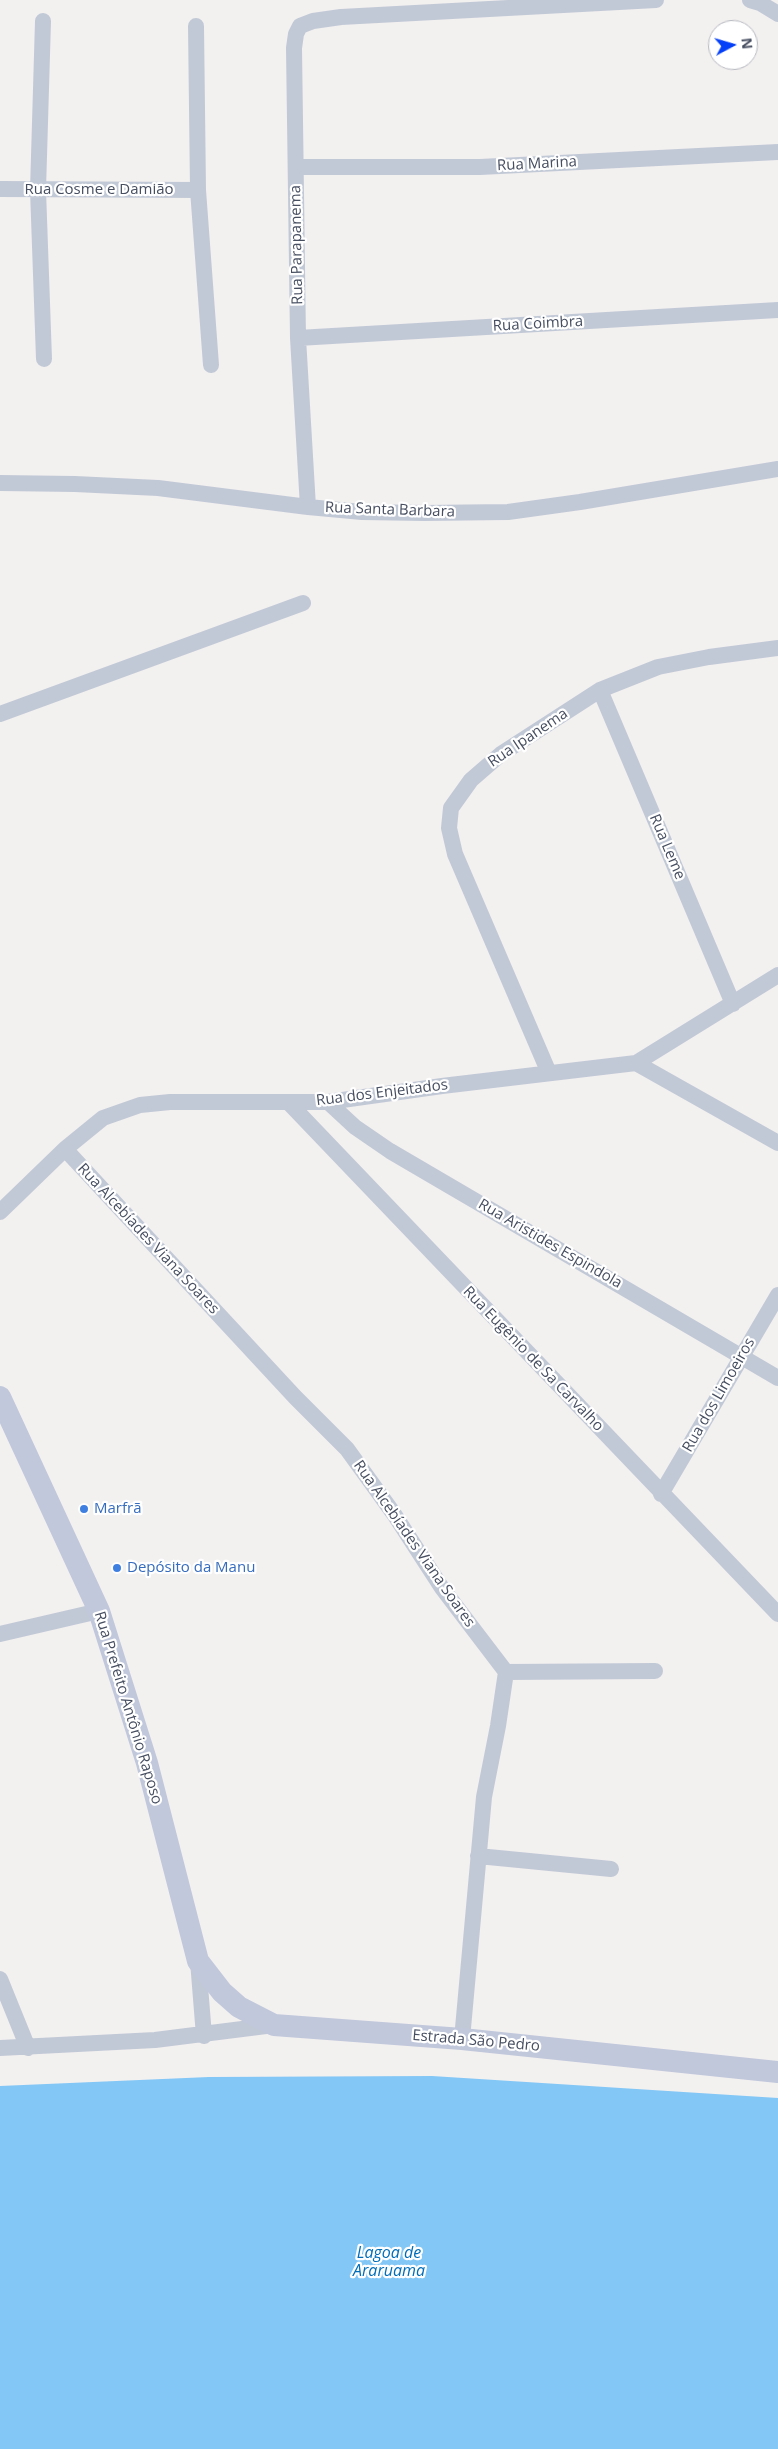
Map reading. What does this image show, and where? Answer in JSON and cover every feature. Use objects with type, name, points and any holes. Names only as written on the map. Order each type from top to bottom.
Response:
[{"type":"street","name":"Rua Parapanema","points":[[308,506],[298,338],[294,48],[296,34],[300,26],[313,21],[341,17],[656,0]]},
{"type":"street","points":[[750,0],[760,3],[778,14]]},
{"type":"street","points":[[43,21],[38,190],[44,359]]},
{"type":"street","points":[[196,26],[198,190],[212,365]]},
{"type":"street","name":"Rua Marina","points":[[297,167],[480,167],[778,152]]},
{"type":"street","name":"Rua Cosme e Damião","points":[[0,189],[198,190]]},
{"type":"street","name":"Rua Coimbra","points":[[298,338],[778,310]]},
{"type":"street","name":"Rua Santa Barbara","points":[[0,483],[158,488],[362,512],[508,512],[778,469]]},
{"type":"street","points":[[0,714],[303,603]]},
{"type":"street","name":"Rua Ipanema","points":[[549,1073],[455,854],[449,828],[451,808],[471,780],[501,754],[600,690],[658,667],[708,657],[778,649]]},
{"type":"street","name":"Rua Leme","points":[[600,690],[733,1004]]},
{"type":"street","name":"Rua dos Enjeitados","points":[[0,1212],[64,1149],[102,1118],[140,1105],[170,1102],[328,1102],[636,1063],[778,976]]},
{"type":"street","points":[[636,1063],[778,1143]]},
{"type":"street","name":"Rua Aristides Espindola","points":[[328,1102],[355,1127],[390,1152],[778,1378]]},
{"type":"street","name":"Rua Eugênio de Sa Carvalho","points":[[289,1103],[661,1494],[778,1614]]},
{"type":"street","name":"Rua Alcebíades Viana Soares","points":[[64,1149],[295,1397],[347,1449],[394,1514],[442,1588],[506,1672]]},
{"type":"street","name":"Rua dos Limoeiros","points":[[661,1494],[778,1295]]},
{"type":"street","name":"Rua Prefeito Antônio Raposo","points":[[0,1397],[99,1611],[144,1754],[198,1961],[204,2036]]},
{"type":"street","points":[[0,1634],[99,1611]]},
{"type":"street","points":[[462,2039],[484,1797],[506,1672],[655,1671]]},
{"type":"street","points":[[478,1856],[610,1869]]},
{"type":"street","name":"Estrada São Pedro","points":[[198,1961],[222,1992],[239,2007],[274,2025],[462,2039],[778,2072]]},
{"type":"street","points":[[0,1979],[28,2048]]},
{"type":"street","points":[[0,2048],[28,2048],[204,2036],[274,2025]]},
{"type":"water","name":"Lagoa de Araruama","points":[[432,2076],[778,2098],[778,2449],[0,2449],[0,2086],[209,2077]]},
{"type":"place","name":"Marfrã","points":[[84,1509]]},
{"type":"place","name":"Depósito da Manu","points":[[117,1568]]}]
